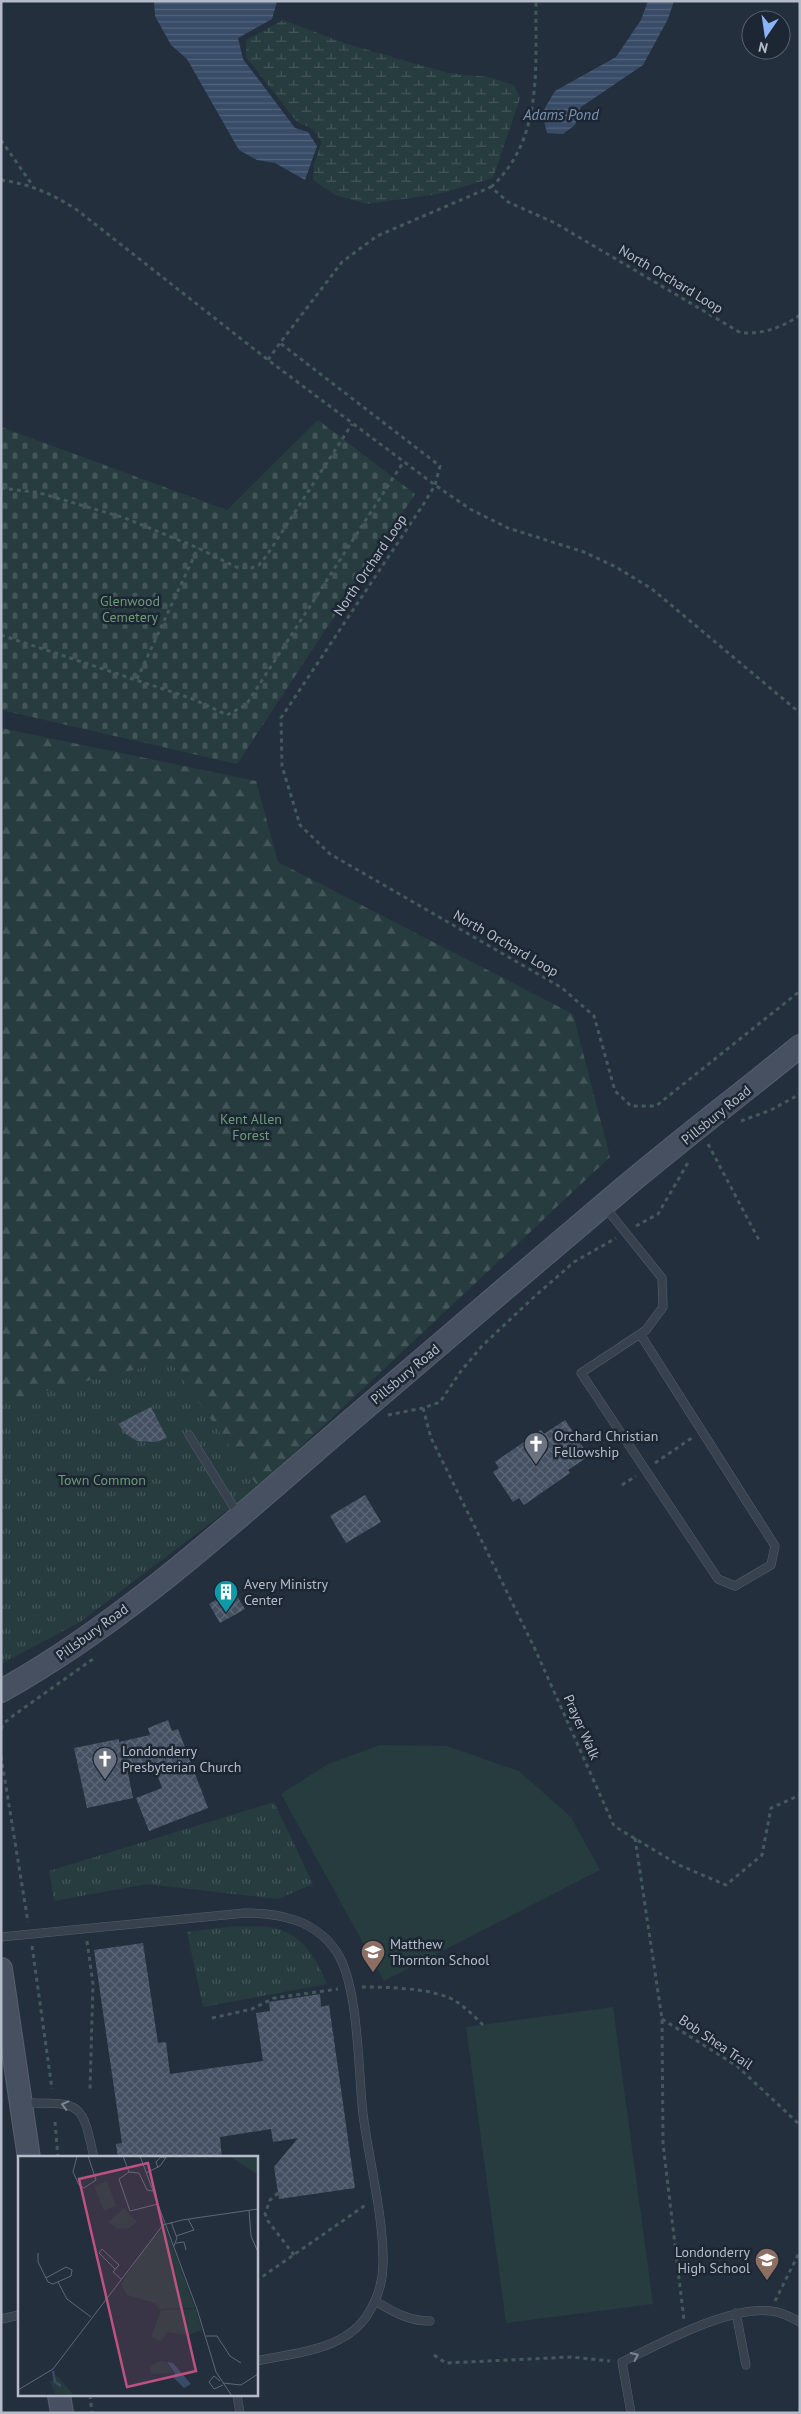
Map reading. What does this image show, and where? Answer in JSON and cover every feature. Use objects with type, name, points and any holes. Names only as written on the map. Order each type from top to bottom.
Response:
[{"type":"street","name":"Pillsbury Road","points":[[1,1691],[50,1662],[90,1635],[240,1516],[604,1205],[705,1140],[800,1046]]},
{"type":"street","points":[[1,1969],[29,2156]]},
{"type":"street","points":[[59,2396],[62,2413]]},
{"type":"lane","points":[[604,1205],[662,1278],[664,1307],[646,1330],[581,1373],[718,1579],[735,1586],[771,1565],[775,1546],[640,1334]]},
{"type":"lane","points":[[189,1435],[240,1516]]},
{"type":"lane","points":[[1,1937],[245,1913],[268,1913],[289,1917],[308,1926],[335,1950],[344,1966],[350,1988],[383,2266],[375,2301],[360,2324],[341,2340],[324,2347],[258,2361]]},
{"type":"lane","points":[[21,2103],[66,2104],[80,2111],[86,2121],[94,2156]]},
{"type":"lane","points":[[375,2301],[401,2316],[415,2321],[430,2321]]},
{"type":"lane","points":[[632,2413],[622,2362],[685,2333],[736,2313],[770,2310],[800,2322]]},
{"type":"lane","points":[[736,2313],[746,2366]]},
{"type":"lane","points":[[1,2319],[18,2315]]},
{"type":"lane","points":[[237,2396],[240,2413]]},
{"type":"path","points":[[268,360],[342,262],[377,236],[491,187],[506,174],[516,155],[535,100],[536,1]]},
{"type":"path","points":[[1,140],[33,186]]},
{"type":"path","points":[[1,180],[33,186],[56,196],[77,210],[268,360],[404,461],[434,486],[470,510],[508,528],[584,552],[616,567],[652,589],[800,713]]},
{"type":"path","name":"North Orchard Loop","points":[[491,187],[508,202],[555,223],[741,333],[761,334],[790,322],[800,315]]},
{"type":"path","name":"North Orchard Loop","points":[[280,344],[440,466],[434,486],[281,718],[282,766],[300,825],[330,854],[562,988],[594,1016],[615,1091],[631,1106],[656,1106],[800,991]]},
{"type":"path","points":[[1,488],[40,493],[125,518],[198,548],[236,567],[251,568],[259,565],[352,424]]},
{"type":"path","points":[[1,635],[192,698],[227,715],[246,705],[404,461]]},
{"type":"path","points":[[137,679],[198,548]]},
{"type":"path","points":[[735,1123],[771,1110],[800,1094]]},
{"type":"path","points":[[705,1140],[760,1242]]},
{"type":"path","points":[[380,1420],[388,1415],[423,1408],[440,1402],[461,1371],[482,1346],[534,1296],[574,1262],[658,1214],[693,1155]]},
{"type":"path","name":"Prayer Walk","points":[[423,1408],[430,1438],[535,1650],[614,1826],[679,1865],[726,1885],[762,1855],[770,1808],[800,1795]]},
{"type":"path","points":[[654,1464],[702,1431]]},
{"type":"path","points":[[622,1485],[638,1474]]},
{"type":"path","points":[[1,1729],[4,1723],[14,1715],[96,1657]]},
{"type":"path","points":[[635,1838],[662,2019],[663,2144],[685,2333]]},
{"type":"path","points":[[85,1928],[93,1984],[90,2089]]},
{"type":"path","points":[[212,2018],[252,2009],[274,1998],[350,1988],[407,1990],[438,1994],[456,2001],[484,2025]]},
{"type":"path","name":"Bob Shea Trail","points":[[662,2019],[737,2066],[800,2125]]},
{"type":"path","points":[[56,2122],[58,2156]]},
{"type":"path","points":[[278,2193],[270,2200],[265,2214],[294,2255]]},
{"type":"path","points":[[258,2281],[376,2198]]},
{"type":"path","points":[[770,2310],[800,2251]]},
{"type":"path","points":[[434,2355],[446,2363],[571,2357],[622,2362]]},
{"type":"path","points":[[90,2396],[92,2413]]},
{"type":"green space","points":[[283,20],[344,43],[448,73],[488,77],[514,85],[520,98],[493,178],[438,194],[367,204],[335,195],[313,180],[314,164],[322,142],[311,128],[297,122],[246,57],[246,40]]},
{"type":"green space","name":"Glenwood Cemetery","points":[[318,420],[415,494],[237,764],[1,710],[1,427],[227,510]]},
{"type":"green space","name":"Kent Allen Forest","points":[[1,728],[256,781],[278,862],[573,1014],[610,1157],[258,1487],[170,1362],[1,1402]]},
{"type":"green space","name":"Town Common","points":[[170,1361],[258,1487],[80,1622],[1,1664],[1,1402]]},
{"type":"green space","points":[[380,1745],[447,1746],[519,1771],[571,1817],[600,1870],[384,1981],[281,1794],[328,1764]]},
{"type":"green space","points":[[274,1802],[313,1884],[278,1899],[147,1884],[54,1901],[49,1871]]},
{"type":"green space","points":[[235,1926],[273,1928],[287,1932],[295,1937],[314,1958],[327,1984],[203,2007],[187,1932]]},
{"type":"green space","points":[[613,2007],[653,2304],[506,2323],[466,2027]]},
{"type":"water","points":[[154,1],[277,1],[272,19],[238,38],[243,59],[295,128],[308,132],[317,146],[305,180],[275,163],[257,160],[239,150],[187,59],[171,45],[155,16]]},
{"type":"water","name":"Adams Pond","points":[[648,1],[674,1],[668,19],[643,65],[581,107],[575,125],[563,134],[547,133],[542,113],[555,91],[616,57],[641,20]]},
{"type":"building","points":[[151,1407],[167,1438],[156,1442],[137,1441],[126,1434],[118,1424]]},
{"type":"building","name":"Orchard Christian Fellowship","points":[[565,1420],[589,1456],[568,1470],[570,1473],[524,1505],[519,1498],[513,1502],[493,1472],[499,1468],[495,1462],[541,1430],[544,1434]]},
{"type":"building","points":[[365,1495],[381,1522],[346,1543],[330,1516]]},
{"type":"building","name":"Avery Ministry Center","points":[[233,1590],[245,1609],[220,1623],[209,1604]]},
{"type":"building","name":"Londonderry Presbyterian Church","points":[[168,1720],[172,1731],[178,1729],[208,1808],[149,1831],[136,1798],[162,1788],[153,1762],[127,1768],[133,1798],[87,1808],[74,1748],[119,1739],[119,1742],[150,1735],[148,1728]]},
{"type":"building","points":[[143,1943],[158,2043],[166,2042],[170,2074],[263,2061],[256,2013],[270,2011],[269,2002],[320,1994],[321,2007],[329,2005],[355,2188],[279,2199],[274,2167],[298,2138],[273,2142],[271,2129],[220,2137],[222,2156],[118,2156],[116,2144],[122,2143],[94,1950]]},
{"type":"place","name":"Orchard Christian Fellowship","points":[[536,1465]]},
{"type":"place","name":"Avery Ministry Center","points":[[226,1613]]},
{"type":"place","name":"Londonderry Presbyterian Church","points":[[105,1780]]},
{"type":"place","name":"Matthew Thornton School","points":[[373,1973]]},
{"type":"place","name":"Londonderry High School","points":[[767,2281]]}]
